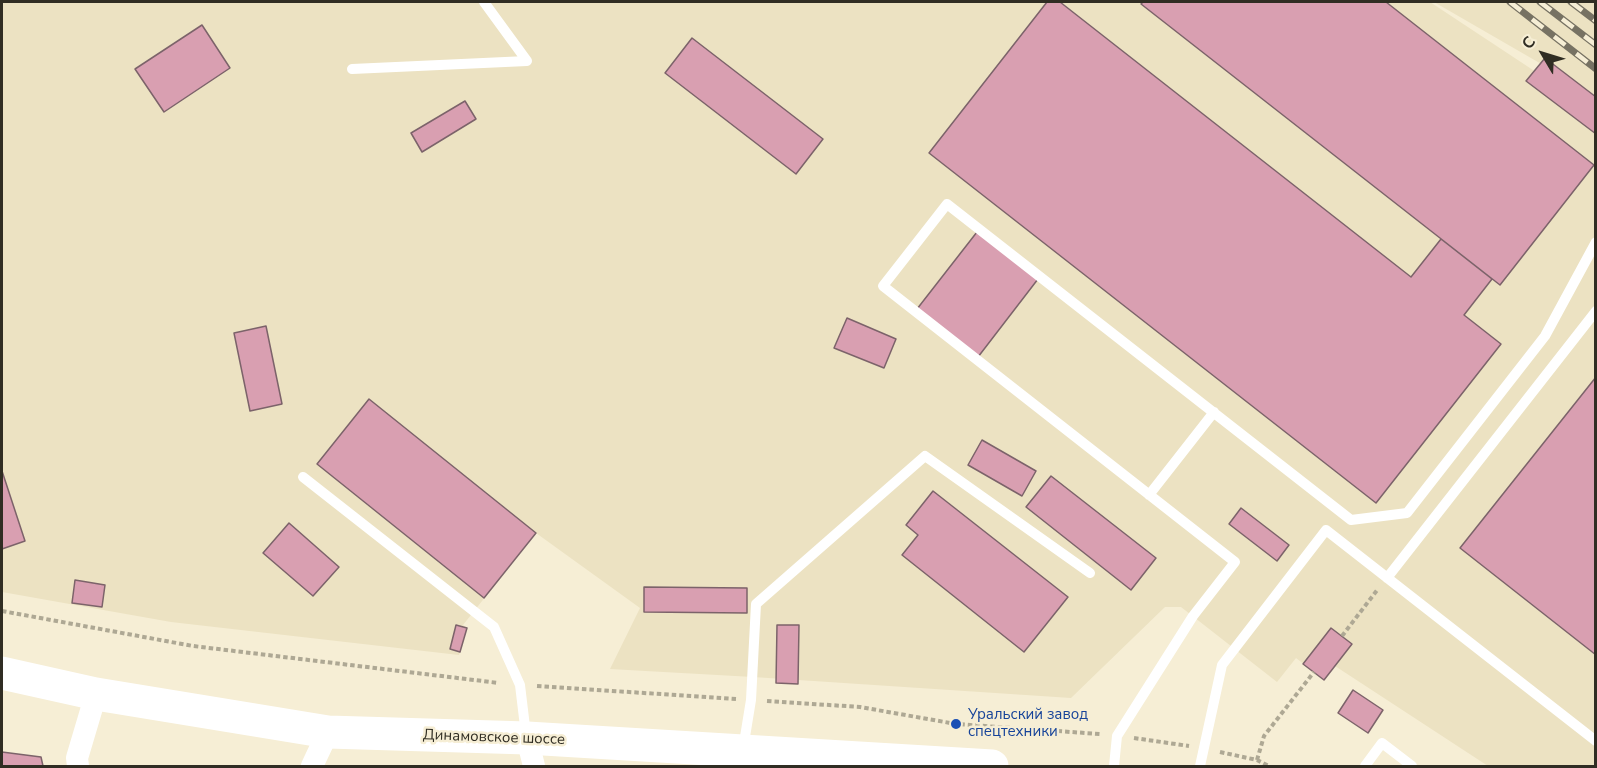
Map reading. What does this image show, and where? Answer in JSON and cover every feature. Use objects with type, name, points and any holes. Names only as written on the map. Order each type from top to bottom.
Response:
[{"type":"main road","name":"Динамовское шоссе","points":[[2,673],[96,694],[328,732],[530,752],[743,751],[992,766]]},
{"type":"street","points":[[78,766],[77,758],[96,694]]},
{"type":"street","points":[[312,766],[328,732]]},
{"type":"lane","points":[[352,69],[527,62],[484,2]]},
{"type":"lane","points":[[1114,766],[1117,736],[1193,616],[1235,562],[883,286],[947,204],[1351,520],[1407,513],[1545,336],[1596,242]]},
{"type":"lane","points":[[1387,578],[1596,311]]},
{"type":"lane","points":[[1149,495],[1214,412]]},
{"type":"lane","points":[[743,751],[751,700],[756,604],[925,456],[1090,573]]},
{"type":"lane","points":[[303,477],[494,627],[520,685],[530,752]]},
{"type":"lane","points":[[1200,766],[1222,666],[1326,530],[1596,741]]},
{"type":"lane","points":[[1365,766],[1382,744],[1412,766]]},
{"type":"path","points":[[1342,636],[1387,578]]},
{"type":"path","points":[[2,611],[193,646],[520,685],[860,708],[956,724],[1078,731],[1204,748],[1257,760],[1269,766]]},
{"type":"path","points":[[1257,760],[1264,736],[1314,672]]},
{"type":"shaded area","points":[[2,2],[1430,2],[1595,111],[1595,766],[1488,766],[1335,666],[1324,680],[1296,658],[1277,682],[1181,607],[1165,607],[1071,698],[610,669],[640,608],[536,533],[463,625],[467,628],[459,655],[171,622],[2,592]]},
{"type":"shaded area","points":[[1434,2],[1595,2],[1595,95]]},
{"type":"building","points":[[1047,2],[1060,2],[1411,277],[1441,239],[1492,279],[1464,315],[1501,344],[1376,503],[929,153]]},
{"type":"building","points":[[1143,2],[1386,2],[1594,165],[1500,285],[1141,4]]},
{"type":"building","points":[[202,25],[230,68],[164,112],[135,69]]},
{"type":"building","points":[[692,38],[823,139],[796,174],[665,73]]},
{"type":"building","points":[[1545,58],[1596,97],[1596,134],[1526,81]]},
{"type":"building","points":[[465,101],[476,119],[422,152],[411,133]]},
{"type":"building","points":[[977,232],[1038,279],[978,357],[917,309]]},
{"type":"building","points":[[847,318],[896,339],[884,368],[834,348]]},
{"type":"building","points":[[266,326],[282,404],[250,411],[234,333]]},
{"type":"building","points":[[1596,377],[1596,655],[1460,548]]},
{"type":"building","points":[[369,399],[536,533],[484,598],[317,464]]},
{"type":"building","points":[[982,440],[1036,471],[1022,496],[968,465]]},
{"type":"building","points":[[2,471],[25,541],[2,549]]},
{"type":"building","points":[[1051,476],[1156,558],[1131,590],[1026,507]]},
{"type":"building","points":[[933,491],[1068,597],[1024,652],[902,555],[918,535],[906,525]]},
{"type":"building","points":[[1241,508],[1289,545],[1277,561],[1229,524]]},
{"type":"building","points":[[289,523],[339,567],[313,596],[263,553]]},
{"type":"building","points":[[75,580],[105,585],[102,607],[72,603]]},
{"type":"building","points":[[644,587],[747,588],[747,613],[644,612]]},
{"type":"building","points":[[456,625],[467,628],[460,652],[450,649]]},
{"type":"building","points":[[777,625],[799,625],[798,684],[776,683]]},
{"type":"building","points":[[1331,628],[1352,644],[1324,680],[1303,664]]},
{"type":"building","points":[[1353,690],[1383,710],[1368,733],[1338,713]]},
{"type":"building","points":[[2,752],[41,757],[43,766],[2,766]]},
{"type":"railway","points":[[1510,2],[1596,69]]},
{"type":"railway","points":[[1540,2],[1596,45]]},
{"type":"railway","points":[[1571,2],[1596,21]]},
{"type":"place","name":"Уральский завод спецтехники","points":[[956,724]]}]
